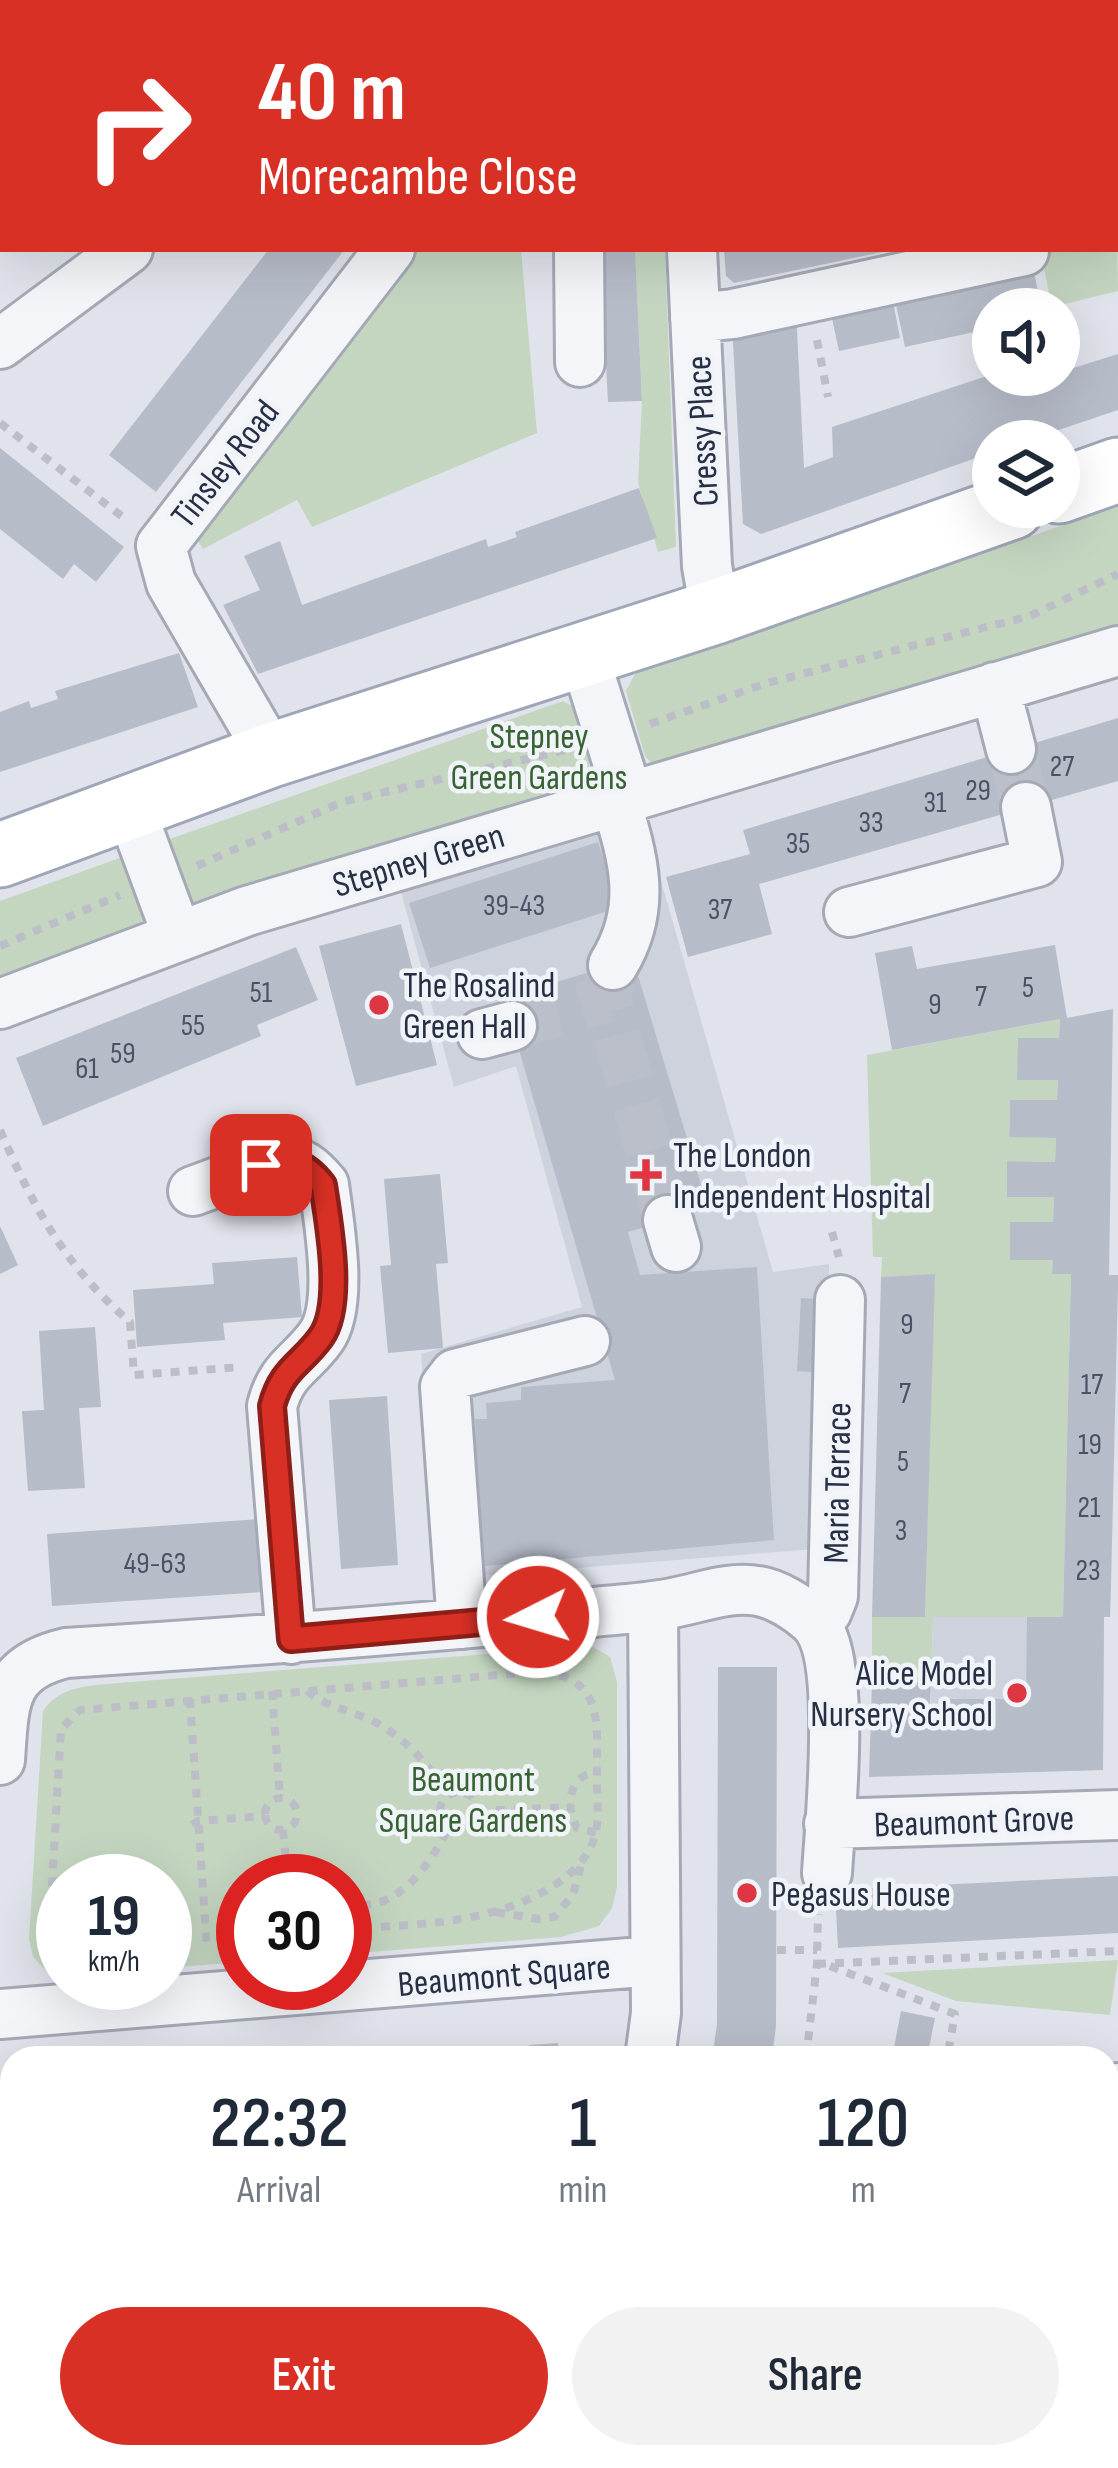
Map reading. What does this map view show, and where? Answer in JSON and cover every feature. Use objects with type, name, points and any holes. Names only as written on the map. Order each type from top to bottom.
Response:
[{"type":"main road","points":[[1080,483],[1118,470]]},
{"type":"main road","points":[[0,854],[271,755],[716,612],[972,521]]},
{"type":"street","points":[[0,344],[124,252]]},
{"type":"street","name":"Tinsley Road","points":[[271,755],[171,584],[161,546],[387,252]]},
{"type":"street","points":[[578,252],[580,362]]},
{"type":"street","name":"Cressy Place","points":[[692,252],[707,566],[716,612]]},
{"type":"street","points":[[695,318],[1019,252]]},
{"type":"street","name":"Stepney Green","points":[[0,1004],[177,934],[1118,651]]},
{"type":"street","points":[[584,656],[621,797],[637,895],[631,935],[613,965]]},
{"type":"street","points":[[994,687],[1011,749]]},
{"type":"street","points":[[848,912],[1037,862],[1026,807]]},
{"type":"street","points":[[130,808],[177,934]]},
{"type":"street","points":[[193,1192],[280,1159],[295,1160],[311,1169],[323,1185],[334,1311],[320,1338],[278,1383],[272,1406],[291,1639]]},
{"type":"street","name":"Maria Terrace","points":[[816,1623],[833,1596],[840,1281]]},
{"type":"street","points":[[462,1624],[445,1387],[455,1374],[585,1341]]},
{"type":"street","points":[[0,1760],[8,1690],[21,1671],[66,1653],[462,1624],[758,1591],[793,1606],[816,1623],[826,1641],[832,1670],[827,1873]]},
{"type":"street","name":"Beaumont Square","points":[[0,2014],[654,1961],[653,1606]]},
{"type":"street","name":"Beaumont Grove","points":[[830,1824],[1118,1815]]},
{"type":"street","points":[[652,2046],[654,1961]]},
{"type":"path","points":[[808,297],[828,397]]},
{"type":"path","points":[[0,423],[161,546]]},
{"type":"path","points":[[637,728],[767,682],[1030,616],[1118,574]]},
{"type":"path","points":[[179,873],[342,802],[465,777],[585,745]]},
{"type":"path","points":[[0,946],[138,888]]},
{"type":"path","points":[[0,1130],[31,1203],[50,1233],[84,1280],[130,1322],[134,1375],[291,1366]]},
{"type":"path","points":[[832,1232],[840,1281]]},
{"type":"path","points":[[59,1854],[61,1729],[80,1709],[536,1672],[571,1677],[594,1703],[596,1833],[582,1860],[573,1895],[554,1918],[495,1911]]},
{"type":"path","points":[[305,1690],[324,1706],[370,1719],[393,1732],[434,1773],[448,1795]]},
{"type":"path","points":[[272,1691],[280,1798]]},
{"type":"path","points":[[190,1699],[207,1949]]},
{"type":"path","points":[[596,1772],[578,1780],[570,1807],[577,1828],[596,1833]]},
{"type":"path","points":[[448,1795],[471,1796],[478,1811]]},
{"type":"path","points":[[448,1795],[440,1812],[449,1828]]},
{"type":"path","points":[[280,1798],[296,1810],[296,1821],[283,1830],[273,1829],[265,1816],[266,1806],[280,1798]]},
{"type":"path","points":[[478,1811],[570,1807]]},
{"type":"path","points":[[449,1828],[469,1828],[478,1811]]},
{"type":"path","points":[[195,1823],[265,1816]]},
{"type":"path","points":[[372,1905],[400,1892],[429,1864],[449,1828]]},
{"type":"path","points":[[283,1830],[285,1854]]},
{"type":"path","points":[[372,1927],[440,1923],[495,1911],[555,1885],[582,1860]]},
{"type":"path","points":[[808,2046],[820,1964],[818,1891],[827,1873]]},
{"type":"path","points":[[777,1950],[817,1950]]},
{"type":"path","points":[[820,1964],[1118,1951]]},
{"type":"path","points":[[820,1964],[955,2014],[949,2046]]},
{"type":"shaded area","name":"The London Independent Hospital","points":[[643,818],[773,1272],[829,1264],[827,1548],[439,1579],[421,1354],[582,1307],[516,1066],[454,1087],[400,888]]},
{"type":"shaded area","name":"Alice Model Nursery School","points":[[933,1617],[1104,1617],[1103,1770],[929,1775]]},
{"type":"green space","points":[[412,252],[521,252],[537,433],[312,527],[297,500],[203,549],[194,535]]},
{"type":"green space","points":[[635,252],[665,252],[676,547],[658,552],[638,482],[642,401]]},
{"type":"green space","points":[[1041,252],[1117,252],[1118,291],[1080,300],[1080,288],[1048,288]]},
{"type":"green space","name":"Stepney Green Gardens","points":[[1118,506],[1118,632],[661,766],[645,756],[626,691],[635,674],[1055,528],[1080,528],[1080,519]]},
{"type":"green space","name":"Stepney Green Gardens","points":[[563,701],[572,706],[595,783],[199,911],[191,906],[167,840]]},
{"type":"green space","points":[[128,855],[154,926],[0,987],[0,901]]},
{"type":"green space","points":[[1060,1019],[1059,1038],[1018,1039],[1018,1079],[1058,1080],[1057,1100],[1011,1100],[1009,1136],[1056,1138],[1055,1162],[1008,1161],[1007,1197],[1054,1197],[1053,1222],[1011,1260],[1053,1260],[1052,1274],[1071,1274],[1063,1617],[933,1617],[931,1682],[872,1682],[872,1617],[925,1616],[934,1275],[881,1277],[882,1257],[873,1257],[867,1055]]},
{"type":"green space","name":"Beaumont Square Gardens","points":[[593,1647],[610,1657],[617,1682],[617,1887],[612,1908],[599,1926],[561,1937],[372,1952],[372,1854],[216,1854],[216,1964],[192,1966],[192,1854],[36,1854],[36,1960],[29,1939],[43,1711],[58,1696],[97,1685]]},
{"type":"green space","points":[[1118,1960],[1110,2015],[956,2001],[882,1973]]},
{"type":"building","points":[[267,252],[343,252],[156,492],[109,455]]},
{"type":"building","points":[[600,252],[635,252],[642,401],[608,402]]},
{"type":"building","points":[[724,252],[882,252],[734,283],[726,276]]},
{"type":"building","points":[[1034,271],[1037,288],[972,288],[972,333],[905,347],[895,300]]},
{"type":"building","points":[[893,301],[900,338],[839,351],[831,314]]},
{"type":"building","points":[[796,311],[804,468],[833,457],[832,427],[972,381],[972,396],[1080,396],[1080,366],[1118,354],[1118,410],[1080,423],[972,420],[972,459],[761,534],[743,524],[732,325]]},
{"type":"building","points":[[0,448],[124,547],[96,582],[74,564],[63,579],[0,529]]},
{"type":"building","points":[[639,488],[657,538],[258,674],[223,605],[260,590],[244,556],[280,541],[302,605],[486,539],[488,547],[517,537],[515,532]]},
{"type":"building","points":[[179,653],[198,707],[0,772],[0,712],[29,701],[31,708],[58,699],[55,691]]},
{"type":"building","points":[[1118,718],[1118,781],[759,884],[772,934],[688,957],[666,877],[750,854],[743,830]]},
{"type":"building","points":[[598,842],[620,907],[430,968],[409,903]]},
{"type":"building","name":"The Rosalind Green Hall","points":[[401,924],[437,1065],[356,1086],[319,946]]},
{"type":"building","points":[[1055,945],[1067,1018],[1113,1009],[1109,1275],[1118,1275],[1118,1286],[1110,1617],[1104,1617],[1103,1770],[869,1777],[872,1682],[931,1682],[930,1705],[950,1705],[950,1699],[1026,1699],[1027,1617],[1063,1617],[1071,1274],[1052,1274],[1053,1260],[1010,1260],[1010,1222],[1053,1222],[1054,1197],[1007,1197],[1007,1161],[1055,1162],[1056,1138],[1009,1137],[1010,1100],[1057,1100],[1058,1080],[1017,1080],[1018,1038],[1059,1038],[1060,1019],[892,1050],[875,953],[912,946],[917,969]]},
{"type":"building","points":[[296,947],[318,1000],[257,1025],[261,1036],[43,1126],[16,1058]]},
{"type":"building","points":[[633,959],[708,1208],[628,1232],[640,1275],[757,1267],[774,1540],[475,1567],[466,1445],[476,1444],[475,1419],[487,1419],[486,1403],[521,1400],[521,1387],[615,1380],[504,998]]},
{"type":"building","points":[[440,1174],[448,1263],[436,1264],[443,1348],[388,1353],[380,1266],[391,1265],[384,1179]]},
{"type":"building","points":[[0,1226],[18,1265],[0,1274]]},
{"type":"building","points":[[297,1257],[302,1317],[223,1323],[225,1340],[137,1347],[133,1290],[214,1284],[212,1263]]},
{"type":"building","points":[[935,1274],[925,1617],[872,1617],[881,1277]]},
{"type":"building","points":[[801,1298],[831,1300],[830,1373],[797,1371]]},
{"type":"building","points":[[95,1327],[101,1407],[79,1408],[85,1488],[28,1491],[22,1411],[44,1410],[39,1331]]},
{"type":"building","points":[[387,1396],[398,1565],[341,1569],[329,1400]]},
{"type":"building","points":[[258,1519],[263,1592],[52,1606],[47,1534]]},
{"type":"building","name":"Pegasus House","points":[[718,1667],[777,1667],[774,2046],[714,2046]]},
{"type":"building","points":[[1118,1876],[1118,1933],[838,1948],[835,1890]]},
{"type":"building","points":[[901,2011],[935,2018],[929,2046],[894,2046]]},
{"type":"tunnel","points":[[1011,749],[1026,807]]},
{"type":"tunnel","points":[[613,965],[607,999],[668,1220]]},
{"type":"tunnel","points":[[512,1026],[607,999]]},
{"type":"place","name":"The Rosalind Green Hall","points":[[379,1005]]},
{"type":"place","name":"The London Independent Hospital","points":[[646,1175]]},
{"type":"place","name":"Alice Model Nursery School","points":[[1017,1693]]},
{"type":"place","name":"Pegasus House","points":[[747,1893]]},
{"type":"route","points":[[261,1165],[295,1160],[311,1169],[323,1185],[334,1311],[320,1338],[278,1383],[272,1406],[291,1639],[538,1617]]}]
